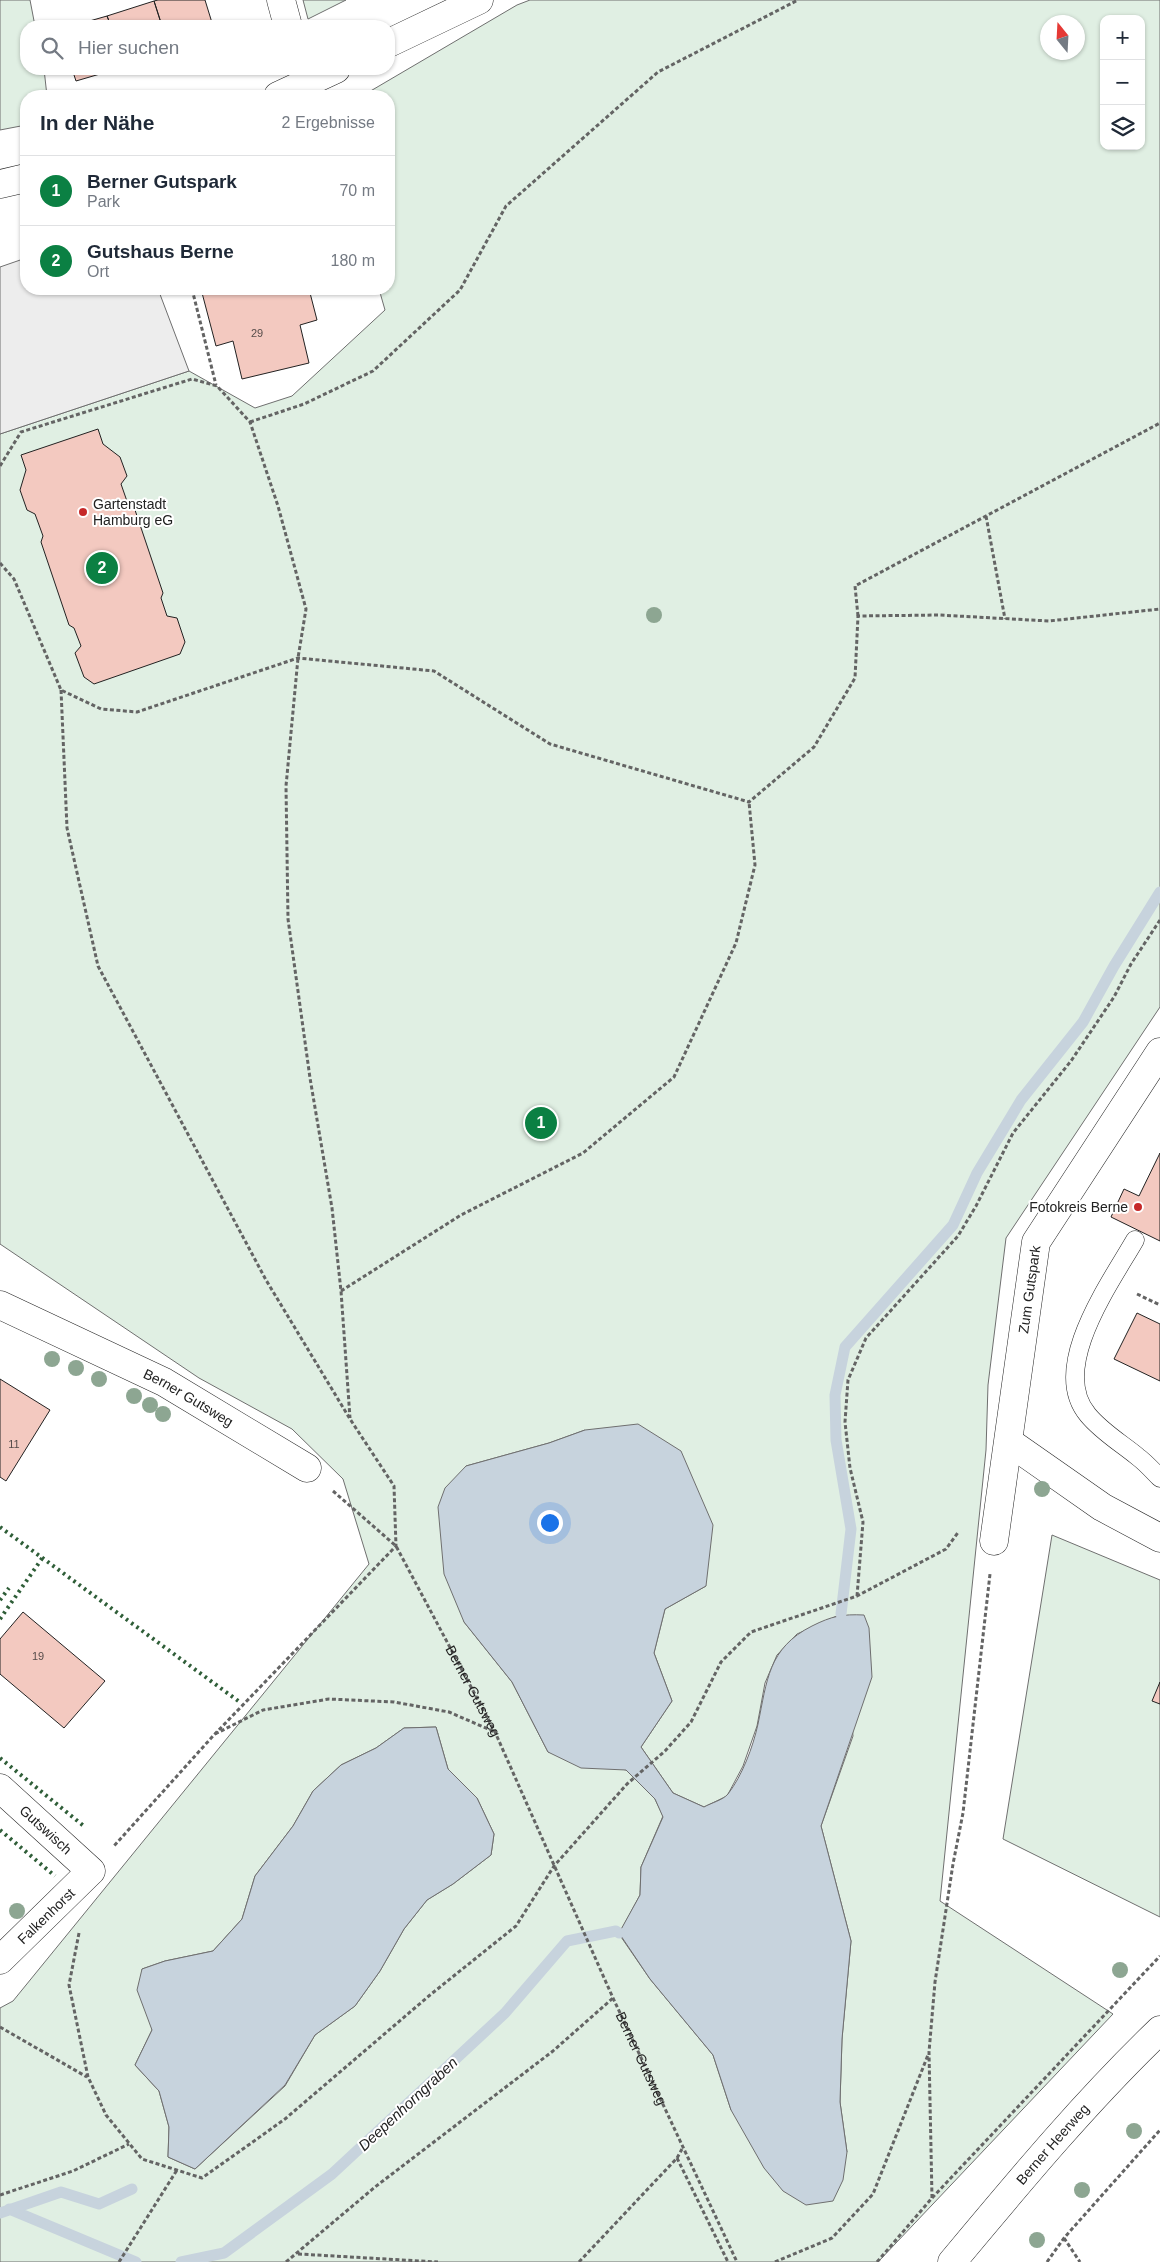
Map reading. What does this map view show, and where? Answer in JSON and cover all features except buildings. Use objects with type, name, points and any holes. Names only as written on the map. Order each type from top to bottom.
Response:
[{"type":"street","points":[[281,0],[286,20]]},
{"type":"street","points":[[395,40],[479,0]]},
{"type":"street","points":[[285,90],[301,77]]},
{"type":"street","points":[[0,184],[20,179]]},
{"type":"street","name":"Zum Gutspark","points":[[994,1541],[1036,1242],[1160,1052]]},
{"type":"street","name":"Berner Gutsweg","points":[[0,1305],[164,1382],[307,1468]]},
{"type":"street","points":[[1009,1442],[1102,1507],[1160,1538]]},
{"type":"street","name":"Gutswisch","points":[[0,1788],[92,1871]]},
{"type":"street","name":"Falkenhorst","points":[[0,1960],[92,1871]]},
{"type":"street","name":"Berner Heerweg","points":[[952,2262],[1030,2169],[1160,2030]]},
{"type":"lane","points":[[1135,1240],[1084,1334],[1076,1356],[1074,1370],[1078,1397],[1086,1413],[1100,1428],[1139,1458],[1160,1478]]},
{"type":"path","points":[[250,422],[304,404],[373,372],[460,290],[506,206],[658,72],[798,0]]},
{"type":"path","points":[[193,295],[216,386],[250,422],[278,506],[306,610],[298,658],[286,786],[288,919],[310,1078],[332,1208],[341,1291],[350,1419]]},
{"type":"path","points":[[0,466],[21,432],[192,379],[216,386]]},
{"type":"path","points":[[749,802],[814,747],[855,678],[858,616],[855,586],[1160,423]]},
{"type":"path","points":[[986,516],[1005,619]]},
{"type":"path","points":[[0,563],[14,579],[61,690],[67,828],[98,966],[266,1280],[350,1419],[394,1486],[396,1546],[212,1736],[92,1871]]},
{"type":"path","points":[[858,616],[939,615],[1049,621],[1160,609]]},
{"type":"path","points":[[61,690],[101,709],[137,712],[298,658],[434,671],[550,744],[749,802]]},
{"type":"path","points":[[341,1291],[461,1215],[583,1153],[674,1077],[736,943],[755,865],[749,802]]},
{"type":"path","points":[[857,1596],[863,1522],[850,1468],[844,1422],[848,1380],[866,1338],[958,1236],[976,1206],[1013,1133],[1071,1060],[1114,997],[1131,964],[1160,920]]},
{"type":"path","name":"Berner Gutsweg","points":[[307,1468],[396,1546],[495,1732],[591,1950],[682,2149],[737,2262]]},
{"type":"path","points":[[80,1928],[69,1985],[88,2077],[106,2115],[142,2159],[202,2178],[286,2119],[430,1996],[516,1926],[554,1866],[627,1784],[665,1751],[691,1722],[721,1662],[751,1632],[857,1596],[946,1549],[964,1526]]},
{"type":"path","points":[[932,2198],[929,2052],[935,1982],[953,1864],[963,1813],[994,1541]]},
{"type":"path","points":[[212,1736],[263,1710],[329,1699],[394,1702],[449,1712],[495,1732]]},
{"type":"path","points":[[878,2262],[932,2198],[1160,1956]]},
{"type":"path","points":[[286,2262],[298,2254],[375,2187],[553,2051],[613,1998]]},
{"type":"path","points":[[0,2027],[88,2077]]},
{"type":"path","points":[[775,2262],[832,2238],[873,2194],[929,2052]]},
{"type":"path","points":[[1047,2262],[1064,2238],[1160,2130]]},
{"type":"path","points":[[0,2195],[72,2171],[130,2144]]},
{"type":"path","points":[[579,2262],[677,2158],[682,2149]]},
{"type":"path","points":[[677,2158],[728,2262]]},
{"type":"path","points":[[119,2262],[177,2170]]},
{"type":"path","points":[[1064,2238],[1080,2262]]},
{"type":"path","points":[[298,2254],[438,2262]]},
{"type":"green space","points":[[0,0],[30,0],[34,20],[20,20],[20,75],[45,75],[46,90],[20,90],[20,126],[0,130]]},
{"type":"green space","points":[[303,0],[346,0],[308,19]]},
{"type":"green space","points":[[530,0],[1160,0],[1160,1007],[1006,1238],[988,1385],[986,1450],[940,1901],[1113,2014],[878,2262],[0,2262],[0,2008],[13,2001],[369,1564],[343,1479],[292,1429],[199,1378],[0,1244],[0,434],[189,371],[255,408],[292,396],[385,310],[381,295],[395,295],[395,90],[372,90],[517,5]],"holes":[[[585,1430],[706,1586],[665,1609],[654,1653],[672,1701],[641,1747],[673,1793],[704,1807],[727,1796],[743,1766],[757,1726],[765,1683],[777,1655],[797,1634],[841,1614],[853,1736],[821,1826],[851,1941],[842,2039],[840,2102],[847,2152],[731,2110],[713,2055],[650,1979],[619,1934],[640,1895],[641,1867],[663,1816],[655,1799],[626,1770],[548,1752],[512,1682],[464,1622],[466,1466],[549,1443]],[[436,1727],[448,1769],[477,1798],[494,1834],[491,1855],[453,1884],[427,1900],[404,1929],[380,1971],[355,2006],[315,2035],[285,2086],[195,2169],[168,2157],[169,2127],[159,2091],[135,2065],[152,2030],[142,1969],[165,1961],[213,1951],[242,1919],[255,1876],[293,1826],[313,1791],[341,1765],[376,1748],[404,1728]]]},
{"type":"green space","points":[[1052,1535],[1160,1580],[1160,1917],[1003,1839]]},
{"type":"shaded area","points":[[20,260],[20,295],[160,295],[189,371],[0,434],[0,267]]},
{"type":"shaded area","points":[[638,1424],[681,1451],[713,1525],[706,1586],[665,1609],[654,1653],[672,1701],[641,1747],[673,1793],[704,1807],[728,1794],[738,1779],[750,1752],[767,1680],[772,1667],[778,1655],[797,1635],[812,1626],[843,1615],[864,1615],[869,1628],[872,1677],[821,1826],[851,1941],[842,2039],[840,2102],[847,2152],[843,2180],[833,2201],[806,2205],[783,2191],[764,2168],[731,2110],[713,2055],[650,1979],[619,1933],[640,1895],[641,1867],[663,1817],[655,1799],[626,1770],[581,1768],[548,1752],[512,1682],[464,1622],[444,1574],[438,1507],[445,1488],[466,1466],[549,1443],[585,1430]]},
{"type":"shaded area","points":[[436,1727],[448,1769],[477,1798],[494,1834],[491,1855],[453,1884],[427,1900],[404,1929],[380,1971],[355,2006],[315,2035],[285,2085],[195,2169],[168,2157],[169,2127],[159,2091],[135,2065],[152,2030],[137,1990],[142,1969],[165,1961],[213,1951],[242,1919],[255,1876],[293,1826],[313,1791],[341,1765],[376,1748],[404,1728]]},
{"type":"waterway","points":[[841,1614],[851,1529],[836,1440],[835,1395],[845,1347],[953,1225],[977,1173],[1021,1100],[1083,1022],[1114,966],[1160,892]]},
{"type":"waterway","name":"Deepenhorngraben","points":[[181,2262],[224,2253],[332,2174],[505,2013],[567,1941],[616,1931],[619,1933]]},
{"type":"waterway","name":"Deepenhorngraben","points":[[0,2213],[61,2192],[99,2204],[132,2189]]},
{"type":"waterway","name":"Deepenhorngraben","points":[[9,2209],[136,2262]]},
{"type":"hedge","points":[[0,1527],[241,1703]]},
{"type":"hedge","points":[[0,1619],[43,1557]]},
{"type":"hedge","points":[[0,1600],[9,1588]]},
{"type":"hedge","points":[[0,1758],[85,1827]]},
{"type":"hedge","points":[[0,1830],[55,1876]]},
{"type":"place","name":"Gartenstadt Hamburg eG","points":[[83,512]]},
{"type":"place","name":"Gutshaus Berne","points":[[102,568]]},
{"type":"place","name":"Berner Gutspark","points":[[541,1123]]},
{"type":"place","name":"Fotokreis Berne","points":[[1138,1207]]}]
